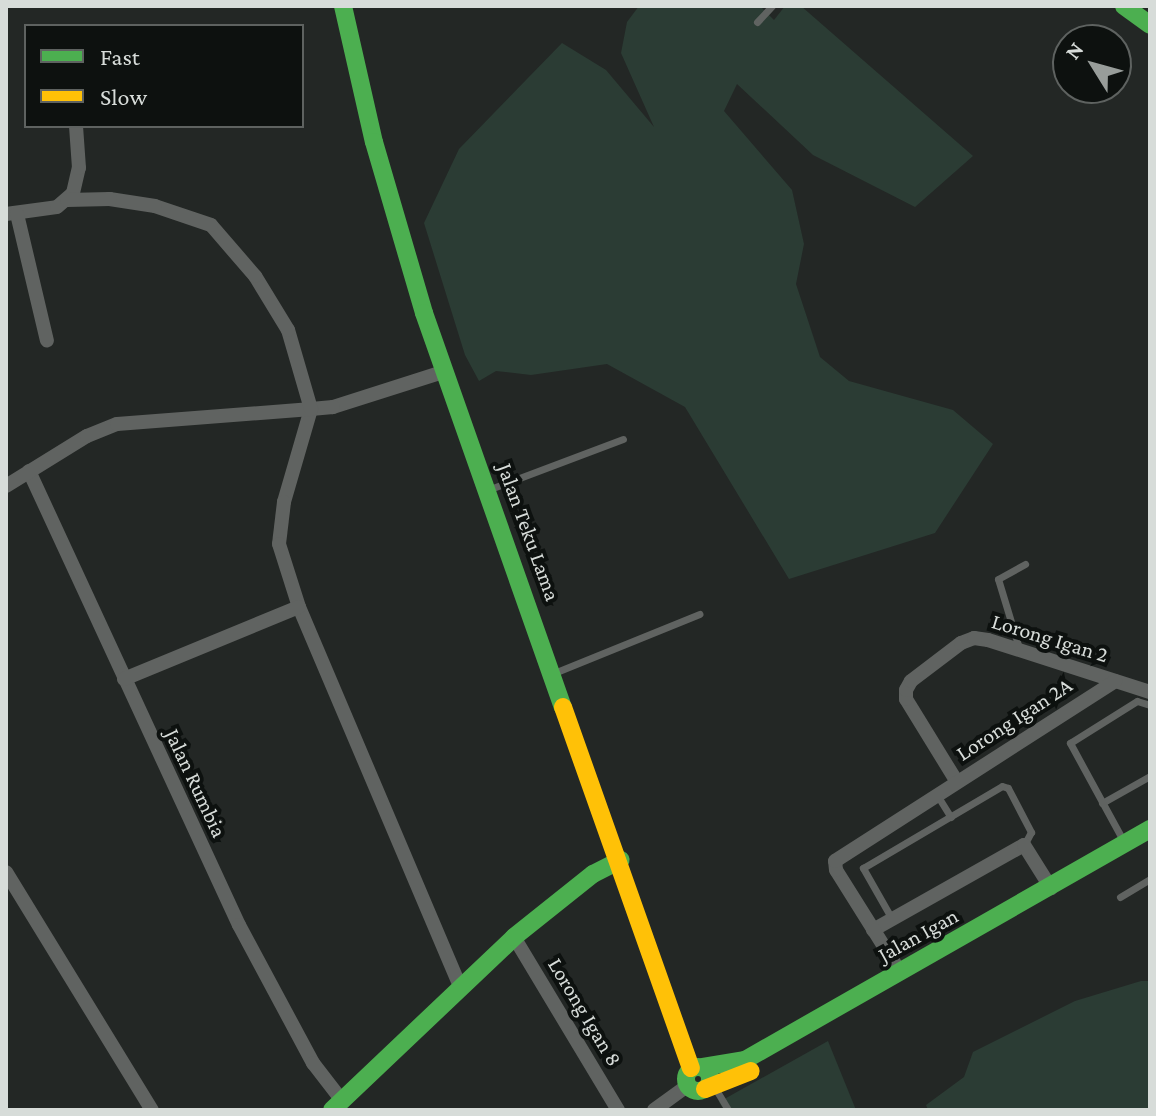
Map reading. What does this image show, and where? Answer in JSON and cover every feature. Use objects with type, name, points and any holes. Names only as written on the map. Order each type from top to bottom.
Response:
[{"type":"street","name":"Jalan Teku Lama","points":[[343,6],[374,142],[424,313],[621,860],[672,1026],[700,1079]]},
{"type":"street","points":[[1124,6],[1150,25]]},
{"type":"street","points":[[67,200],[79,168],[76,128]]},
{"type":"street","points":[[47,341],[11,214],[57,207],[67,200],[110,199],[155,206],[211,225],[255,276],[288,330],[311,409],[279,534],[299,607],[444,960],[460,986]]},
{"type":"street","points":[[6,486],[117,424],[333,407],[446,371]]},
{"type":"street","name":"Jalan Rumbia","points":[[29,471],[246,938],[338,1106]]},
{"type":"street","points":[[124,679],[299,607]]},
{"type":"street","name":"Lorong Igan 2","points":[[957,782],[906,699],[906,690],[961,643],[974,638],[1150,692]]},
{"type":"street","name":"Lorong Igan 2A","points":[[873,930],[836,870],[835,861],[1115,681]]},
{"type":"street","name":"Jalan Igan","points":[[700,1079],[745,1060],[1150,829]]},
{"type":"street","name":"Jalan Igan","points":[[700,1079],[763,1064],[1150,842]]},
{"type":"street","points":[[900,972],[873,930],[1024,845],[1051,888]]},
{"type":"street","points":[[338,1106],[514,937],[593,874],[621,860]]},
{"type":"street","points":[[6,872],[152,1110]]},
{"type":"street","name":"Lorong Igan 8","points":[[514,937],[618,1110]]},
{"type":"street","points":[[654,1110],[700,1079]]},
{"type":"lane","points":[[757,22],[772,6]]},
{"type":"lane","points":[[488,490],[623,439]]},
{"type":"lane","points":[[1020,650],[998,579],[1025,564]]},
{"type":"lane","points":[[554,673],[699,614]]},
{"type":"lane","points":[[1125,844],[1070,749],[1072,738],[1137,701],[1150,705]]},
{"type":"lane","points":[[1102,803],[1150,776]]},
{"type":"lane","points":[[892,919],[863,868],[1005,786],[1031,832],[1024,845]]},
{"type":"lane","points":[[937,795],[951,817]]},
{"type":"lane","points":[[1120,897],[1150,879]]},
{"type":"lane","points":[[700,1079],[728,1110]]},
{"type":"green space","points":[[639,6],[760,6],[774,20],[785,6],[801,6],[973,156],[915,207],[813,155],[737,84],[724,111],[792,190],[804,244],[796,284],[820,357],[849,381],[953,410],[993,444],[935,533],[789,579],[685,407],[607,364],[531,375],[496,371],[479,381],[465,355],[424,223],[459,149],[562,43],[606,70],[654,127],[621,53],[627,22]]},
{"type":"green space","points":[[1150,981],[1150,1110],[928,1110],[926,1105],[964,1077],[973,1052],[1075,1001]]},
{"type":"green space","points":[[828,1041],[856,1110],[724,1110],[719,1102]]},
{"type":"traffic: fast","points":[[343,6],[374,142],[424,313],[563,707]]},
{"type":"traffic: fast","points":[[1124,6],[1150,25]]},
{"type":"traffic: fast","points":[[703,1067],[745,1060],[1150,829]]},
{"type":"traffic: fast","points":[[332,1110],[514,937],[593,874],[621,860]]},
{"type":"traffic: fast","points":[[698,1067],[707,1070],[710,1079],[707,1088],[698,1091],[689,1088],[686,1079],[689,1070],[698,1067]]},
{"type":"traffic: slow","points":[[563,707],[691,1068]]},
{"type":"traffic: slow","points":[[705,1089],[751,1071]]}]
